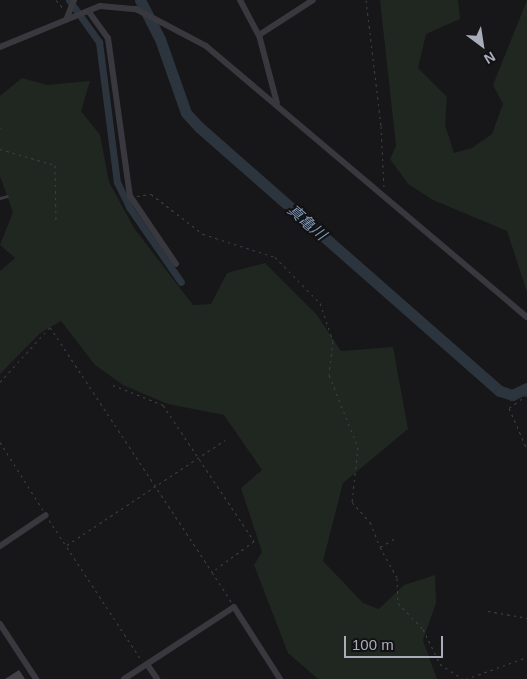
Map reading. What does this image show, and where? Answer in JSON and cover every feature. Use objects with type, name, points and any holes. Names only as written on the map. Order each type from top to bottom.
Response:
[{"type":"street","points":[[66,20],[67,12],[74,0]]},
{"type":"street","points":[[240,0],[259,35],[277,104]]},
{"type":"street","points":[[259,35],[313,0]]},
{"type":"street","points":[[0,47],[66,20],[112,4],[136,9],[155,18],[206,46],[527,317]]},
{"type":"street","points":[[89,12],[108,38],[130,196],[176,264]]},
{"type":"street","points":[[0,546],[46,515]]},
{"type":"street","points":[[124,679],[234,607],[278,678]]},
{"type":"street","points":[[0,624],[36,679]]},
{"type":"street","points":[[146,665],[157,679]]},
{"type":"lane","points":[[0,198],[7,196]]},
{"type":"path","points":[[56,0],[67,12]]},
{"type":"path","points":[[366,0],[386,178],[382,193]]},
{"type":"path","points":[[0,149],[55,165],[56,224]]},
{"type":"path","points":[[130,196],[151,194],[203,234],[275,257],[320,303],[333,341],[329,375],[358,447],[352,502],[370,522],[380,547],[397,578],[398,604],[423,629],[440,664],[463,679]]},
{"type":"path","points":[[0,382],[50,327],[234,607]]},
{"type":"path","points":[[112,385],[163,405],[254,541],[212,572]]},
{"type":"path","points":[[527,395],[509,408],[527,449]]},
{"type":"path","points":[[66,545],[224,440]]},
{"type":"path","points":[[0,442],[46,515],[146,665]]},
{"type":"path","points":[[380,547],[394,539]]},
{"type":"path","points":[[488,611],[527,618]]},
{"type":"path","points":[[466,679],[527,657]]},
{"type":"shaded area","points":[[380,0],[458,0],[460,19],[426,34],[418,68],[447,97],[445,125],[454,153],[472,148],[492,134],[503,104],[493,85],[527,0],[527,292],[507,231],[433,200],[408,184],[390,159],[396,146]]},
{"type":"shaded area","points":[[22,78],[47,85],[90,81],[81,111],[100,135],[109,182],[134,228],[193,305],[211,304],[227,273],[265,263],[317,315],[341,351],[393,347],[408,429],[343,483],[323,561],[363,603],[379,609],[404,585],[435,575],[436,603],[423,640],[437,679],[318,679],[288,653],[254,565],[262,552],[241,488],[262,470],[224,415],[168,404],[123,385],[95,365],[61,321],[40,333],[0,374],[0,271],[15,258],[0,245],[13,212],[0,176],[0,96]]},
{"type":"building","points":[[19,670],[25,679],[5,679]]},
{"type":"waterway","points":[[69,0],[99,42],[117,182],[129,207],[181,282]]},
{"type":"waterway","name":"真亀川","points":[[140,0],[160,39],[186,113],[199,127],[500,391],[512,395],[527,388]]}]
